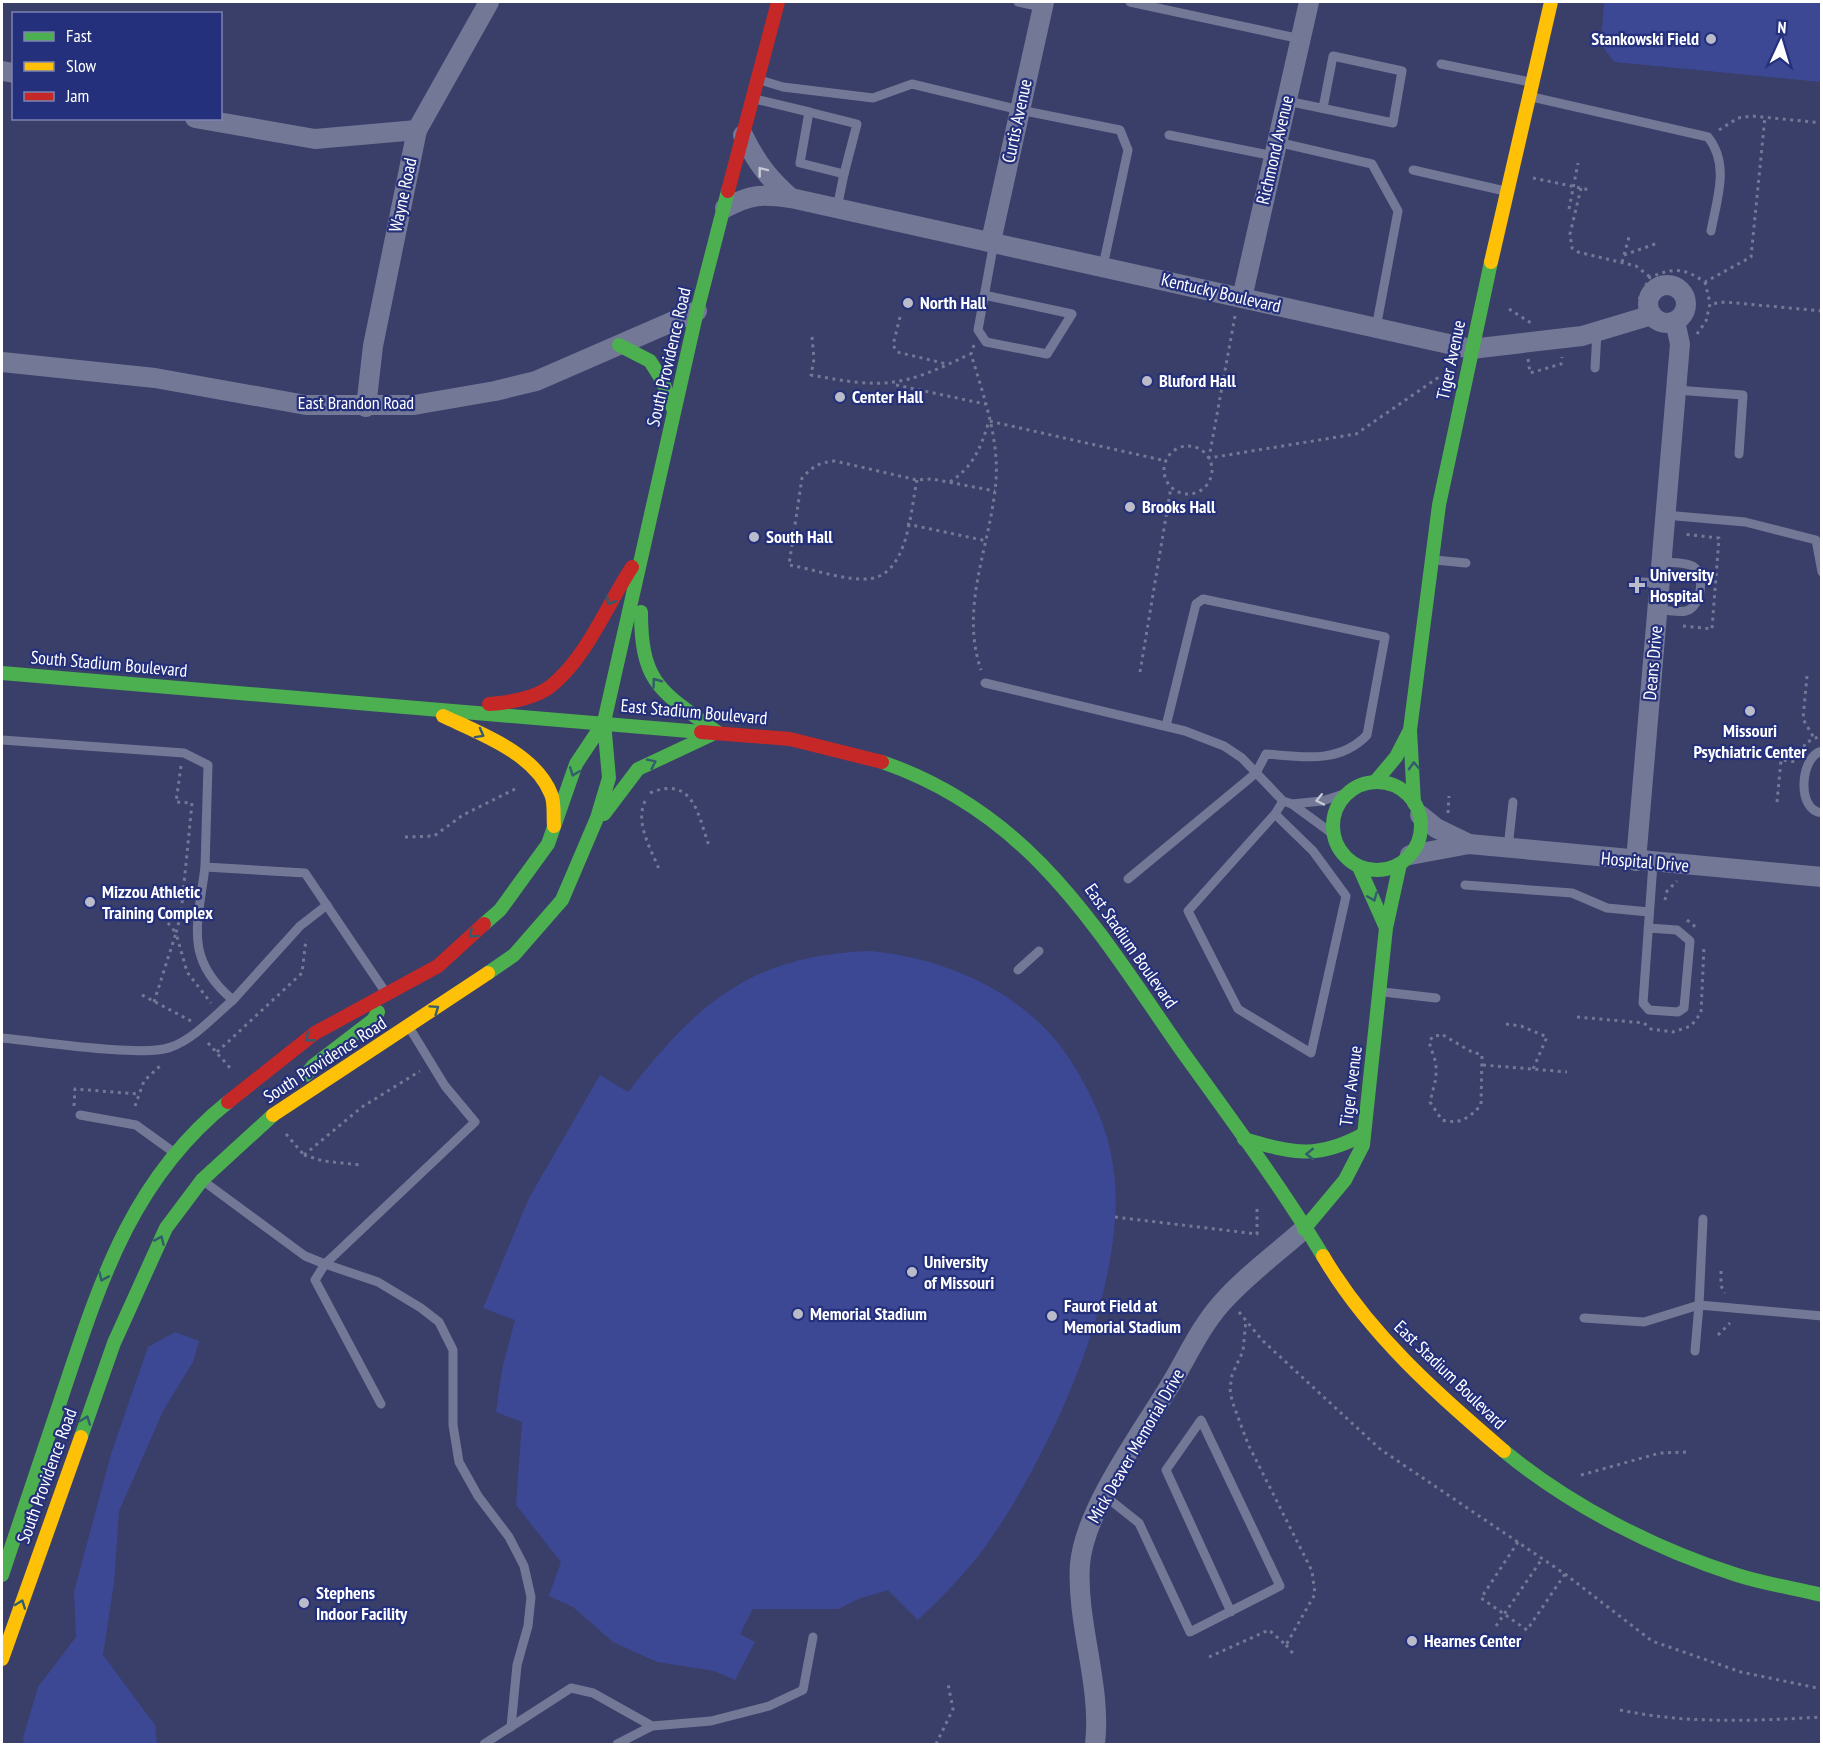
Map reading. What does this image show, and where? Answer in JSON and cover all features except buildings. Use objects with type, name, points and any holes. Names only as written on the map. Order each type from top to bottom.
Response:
[{"type":"main road","name":"South Providence Road","points":[[2,1659],[114,1343],[166,1228],[202,1180],[278,1110],[409,1027],[514,955],[562,900],[588,839],[609,778],[604,722],[697,312],[778,2]]},
{"type":"main road","name":"Tiger Avenue","points":[[1417,809],[1410,730],[1439,506],[1471,349],[1551,2]]},
{"type":"main road","points":[[619,345],[650,361],[662,380],[675,411]]},
{"type":"main road","points":[[427,708],[499,704],[550,688],[579,651],[643,552]]},
{"type":"main road","points":[[588,839],[638,770],[717,732],[657,687],[646,670],[640,646],[643,552]]},
{"type":"main road","name":"South Stadium Boulevard","points":[[2,673],[214,691]]},
{"type":"main road","name":"East Stadium Boulevard","points":[[214,691],[790,739],[881,760],[954,794],[1006,830],[1069,889],[1244,1139],[1283,1190],[1304,1229],[1362,1311],[1407,1363],[1478,1430],[1515,1460],[1565,1494],[1660,1546],[1791,1590],[1821,1595]]},
{"type":"main road","points":[[427,708],[480,733],[528,763],[551,793],[554,828]]},
{"type":"main road","name":"South Providence Road","points":[[2,1573],[97,1291],[124,1229],[156,1179],[205,1121],[315,1033],[386,992],[438,966],[500,910],[548,844],[576,764],[604,722]]},
{"type":"main road","name":"Tiger Avenue","points":[[1375,782],[1396,757],[1410,730]]},
{"type":"main road","points":[[1375,782],[1391,784],[1404,791],[1417,809],[1418,843],[1405,859],[1387,869],[1373,870],[1359,867],[1348,859],[1339,848],[1333,834],[1335,812],[1347,793],[1360,785],[1375,782]]},
{"type":"main road","name":"Tiger Avenue","points":[[1304,1229],[1343,1186],[1355,1168],[1364,1134],[1386,928],[1405,859]]},
{"type":"main road","name":"Tiger Avenue","points":[[1359,867],[1386,928]]},
{"type":"main road","points":[[278,1110],[313,1066],[373,1020],[386,992]]},
{"type":"main road","points":[[1244,1139],[1297,1154],[1310,1154],[1342,1148],[1364,1134]]},
{"type":"street","name":"Wayne Road","points":[[366,407],[385,281],[417,130],[489,2]]},
{"type":"street","name":"Richmond Avenue","points":[[1239,303],[1301,39],[1306,2]]},
{"type":"street","name":"Curtis Avenue","points":[[993,241],[1043,4]]},
{"type":"street","points":[[205,120],[269,133],[315,139],[417,130]]},
{"type":"street","name":"Kentucky Boulevard","points":[[743,135],[755,162],[768,178],[791,198]]},
{"type":"street","name":"Kentucky Boulevard","points":[[725,208],[743,198],[760,194],[791,198],[1103,266],[1239,303],[1376,328],[1471,349],[1582,336],[1597,332],[1644,309]]},
{"type":"street","points":[[1673,285],[1683,292],[1687,304],[1682,317],[1675,321],[1664,323],[1644,309],[1651,293],[1661,286],[1673,285]]},
{"type":"street","name":"East Brandon Road","points":[[2,362],[154,378],[306,405],[366,407],[414,405],[495,391],[536,381],[697,312]]},
{"type":"street","name":"Deans Drive","points":[[1645,862],[1657,609],[1651,582],[1661,562],[1680,344],[1675,321]]},
{"type":"street","name":"Hospital Drive","points":[[1417,809],[1436,828],[1469,844]]},
{"type":"street","name":"Hospital Drive","points":[[1405,859],[1469,844],[1821,878]]},
{"type":"street","name":"Mick Deaver Memorial Drive","points":[[1095,1744],[1089,1656],[1079,1587],[1084,1543],[1105,1496],[1204,1325],[1219,1306],[1304,1229]]},
{"type":"lane","points":[[1018,2],[1043,4]]},
{"type":"lane","points":[[1130,2],[1301,39]]},
{"type":"lane","points":[[1287,100],[1323,108],[1393,123],[1402,71],[1333,57],[1323,108]]},
{"type":"lane","points":[[1442,63],[1531,90],[1708,137],[1718,149],[1722,164],[1711,231]]},
{"type":"lane","points":[[758,79],[783,87],[873,98],[912,84],[1020,110],[1120,130],[1128,150],[1103,266]]},
{"type":"lane","points":[[753,98],[857,124],[837,208]]},
{"type":"lane","points":[[809,112],[800,163],[844,174]]},
{"type":"lane","points":[[1169,135],[1372,164],[1398,211],[1376,328]]},
{"type":"lane","points":[[1413,170],[1508,192]]},
{"type":"lane","points":[[984,295],[1072,314],[1047,354],[986,342],[978,330],[993,241]]},
{"type":"lane","points":[[1595,368],[1597,332]]},
{"type":"lane","points":[[1676,390],[1743,396],[1739,454]]},
{"type":"lane","points":[[1665,514],[1745,522],[1816,540],[1821,572]]},
{"type":"lane","points":[[1432,560],[1466,563]]},
{"type":"lane","points":[[1657,609],[1685,611],[1693,608],[1698,600],[1700,578],[1696,569],[1690,565],[1661,562]]},
{"type":"lane","points":[[1128,879],[1256,773],[1266,754],[1318,758],[1333,756],[1357,746],[1367,735],[1385,637],[1203,599],[1196,604],[1166,726]]},
{"type":"lane","points":[[985,683],[1166,726],[1224,746],[1242,758],[1288,803],[1333,834]]},
{"type":"lane","points":[[2,740],[184,753],[208,765],[205,867],[196,932],[200,960],[214,984],[233,1000]]},
{"type":"lane","points":[[1821,751],[1816,752],[1807,762],[1804,796],[1807,805],[1815,813],[1821,813]]},
{"type":"lane","points":[[1275,814],[1314,851],[1346,896],[1311,1053],[1238,1009],[1188,911],[1275,814],[1288,803],[1323,801],[1347,793]]},
{"type":"lane","points":[[1508,848],[1512,802]]},
{"type":"lane","points":[[1645,862],[1649,912],[1643,1003],[1649,1010],[1678,1012],[1684,1008],[1690,941],[1677,930],[1648,928]]},
{"type":"lane","points":[[205,867],[305,873],[386,992]]},
{"type":"lane","points":[[1465,885],[1572,893],[1607,908],[1649,912]]},
{"type":"lane","points":[[2,1038],[120,1049],[169,1048],[182,1042],[233,1000],[300,926],[327,905]]},
{"type":"lane","points":[[1018,970],[1039,951]]},
{"type":"lane","points":[[1380,992],[1436,998]]},
{"type":"lane","points":[[381,1404],[315,1280],[325,1264],[475,1122],[445,1086],[409,1027]]},
{"type":"lane","points":[[77,1114],[136,1125],[177,1155]]},
{"type":"lane","points":[[202,1180],[305,1256],[378,1282],[421,1308],[439,1322],[453,1350],[453,1425],[459,1462],[478,1496],[509,1537],[524,1566],[531,1598],[528,1626],[517,1665],[511,1727]]},
{"type":"lane","points":[[1695,1351],[1703,1219]]},
{"type":"lane","points":[[1584,1318],[1644,1322],[1699,1305],[1821,1316]]},
{"type":"lane","points":[[1105,1496],[1139,1522],[1190,1632],[1280,1586],[1201,1420],[1166,1470],[1231,1611]]},
{"type":"lane","points":[[616,1744],[652,1726],[711,1721],[769,1706],[803,1690],[813,1637]]},
{"type":"lane","points":[[484,1744],[571,1688],[593,1693],[652,1726]]},
{"type":"path","points":[[1705,282],[1751,257],[1765,117]]},
{"type":"path","points":[[1708,137],[1738,118],[1765,117],[1821,123]]},
{"type":"path","points":[[1569,209],[1578,163]]},
{"type":"path","points":[[1531,178],[1590,190]]},
{"type":"path","points":[[1581,188],[1570,234],[1572,248],[1578,252],[1636,266],[1650,277]]},
{"type":"path","points":[[1622,262],[1629,237]]},
{"type":"path","points":[[1624,255],[1658,243]]},
{"type":"path","points":[[1650,277],[1673,268],[1691,273],[1705,282],[1710,304],[1706,321],[1695,337]]},
{"type":"path","points":[[1644,309],[1650,277]]},
{"type":"path","points":[[1710,304],[1725,302],[1821,311]]},
{"type":"path","points":[[1209,458],[1198,448],[1176,449],[1166,460],[1164,474],[1171,487],[1185,494],[1199,491],[1210,480],[1212,473],[1209,458],[1239,303]]},
{"type":"path","points":[[1509,309],[1533,325],[1540,325]]},
{"type":"path","points":[[900,317],[893,345],[897,352],[949,364]]},
{"type":"path","points":[[812,337],[814,353],[811,375],[861,385],[892,384],[917,378],[971,354],[986,404],[996,477],[987,540],[972,612],[974,650],[985,683]]},
{"type":"path","points":[[1209,458],[1356,434],[1448,370]]},
{"type":"path","points":[[892,384],[986,404]]},
{"type":"path","points":[[989,421],[1166,460]]},
{"type":"path","points":[[950,482],[971,465],[981,449],[989,421]]},
{"type":"path","points":[[917,480],[895,565],[888,573],[875,579],[861,580],[789,565],[802,478],[810,469],[823,462],[835,461],[917,480],[950,482],[994,491]]},
{"type":"path","points":[[1140,672],[1171,487]]},
{"type":"path","points":[[907,524],[987,540]]},
{"type":"path","points":[[1806,676],[1803,719],[1814,738]]},
{"type":"path","points":[[1777,802],[1781,760],[1800,763],[1805,743],[1821,735]]},
{"type":"path","points":[[405,837],[434,836],[463,815],[529,782]]},
{"type":"path","points":[[645,788],[650,794]]},
{"type":"path","points":[[658,869],[642,825],[641,810],[650,794],[662,788],[679,788],[690,797],[709,846]]},
{"type":"path","points":[[1664,905],[1667,891],[1678,879]]},
{"type":"path","points":[[1684,919],[1692,921],[1703,936]]},
{"type":"path","points":[[154,1002],[176,933],[168,923]]},
{"type":"path","points":[[207,1043],[217,1052],[302,973],[308,942],[300,926]]},
{"type":"path","points":[[1577,1017],[1644,1023],[1651,1029],[1673,1032],[1692,1026],[1701,1013],[1704,944]]},
{"type":"path","points":[[142,995],[191,1021]]},
{"type":"path","points":[[205,1010],[212,1005]]},
{"type":"path","points":[[182,1026],[198,1016]]},
{"type":"path","points":[[1506,1024],[1521,1026],[1547,1037],[1533,1069]]},
{"type":"path","points":[[1433,1035],[1443,1035],[1470,1051],[1482,1054],[1483,1065],[1481,1105],[1463,1120],[1452,1123],[1442,1120],[1430,1102],[1436,1078],[1436,1063],[1429,1042],[1433,1035]]},
{"type":"path","points":[[135,1106],[144,1081],[160,1065],[169,1060]]},
{"type":"path","points":[[361,1165],[323,1161],[304,1155],[362,1107],[432,1064]]},
{"type":"path","points":[[1483,1065],[1567,1072]]},
{"type":"path","points":[[77,1114],[75,1089],[138,1094]]},
{"type":"path","points":[[1115,1217],[1257,1234],[1257,1205]]},
{"type":"path","points":[[1239,1312],[1262,1340],[1380,1449],[1565,1574],[1652,1641],[1742,1672],[1821,1689]]},
{"type":"path","points":[[1246,1318],[1243,1351],[1232,1375],[1230,1389],[1232,1401],[1248,1444],[1312,1570],[1315,1594],[1286,1645]]},
{"type":"path","points":[[1719,1335],[1728,1322],[1740,1323]]},
{"type":"path","points":[[1581,1475],[1660,1453],[1689,1452]]},
{"type":"path","points":[[1518,1542],[1481,1598],[1527,1630],[1565,1574]]},
{"type":"path","points":[[1496,1626],[1542,1559]]},
{"type":"path","points":[[1209,1657],[1269,1630],[1286,1645],[1294,1656]]},
{"type":"path","points":[[936,1744],[953,1709],[948,1684]]},
{"type":"path","points":[[1620,1710],[1661,1719],[1769,1720],[1821,1717]]},
{"type":"shaded area","name":"Stankowski Field","points":[[1604,2],[1821,2],[1821,82],[1614,62],[1601,44]]},
{"type":"shaded area","name":"Memorial Stadium","points":[[871,951],[930,962],[985,984],[1034,1018],[1055,1039],[1073,1064],[1100,1116],[1109,1144],[1114,1173],[1115,1218],[1109,1266],[1096,1317],[1079,1368],[1058,1418],[1035,1466],[1010,1509],[969,1567],[918,1620],[888,1590],[858,1599],[839,1609],[753,1609],[740,1634],[755,1642],[735,1680],[714,1671],[657,1662],[613,1642],[573,1607],[549,1596],[561,1562],[516,1505],[522,1422],[496,1412],[502,1369],[515,1320],[483,1308],[529,1198],[600,1075],[628,1092],[679,1033],[704,1009],[731,989],[760,974],[793,962],[829,955]]},
{"type":"shaded area","points":[[175,1332],[199,1341],[193,1362],[164,1409],[119,1511],[114,1583],[103,1655],[155,1725],[157,1744],[24,1744],[23,1738],[38,1687],[76,1637],[74,1592],[111,1454],[148,1347]]},
{"type":"traffic: fast","points":[[488,973],[514,955],[562,900],[597,818],[609,778],[604,722],[697,311],[728,191]]},
{"type":"traffic: fast","points":[[1414,803],[1410,730],[1439,505],[1491,262]]},
{"type":"traffic: fast","points":[[619,345],[650,361],[662,380],[674,411]]},
{"type":"traffic: fast","points":[[604,814],[638,769],[717,732],[682,707],[658,684],[645,656],[641,612]]},
{"type":"traffic: fast","points":[[2,673],[701,732]]},
{"type":"traffic: fast","points":[[484,924],[500,910],[548,844],[576,764],[604,722]]},
{"type":"traffic: fast","points":[[1375,782],[1396,757],[1410,730]]},
{"type":"traffic: fast","points":[[882,762],[934,784],[980,812],[1020,844],[1056,880],[1120,961],[1237,1127],[1323,1256]]},
{"type":"traffic: fast","points":[[1377,782],[1394,786],[1408,795],[1417,809],[1421,826],[1417,843],[1408,857],[1394,866],[1377,870],[1360,866],[1346,857],[1337,843],[1333,826],[1337,809],[1346,795],[1360,786],[1377,782]]},
{"type":"traffic: fast","points":[[1304,1229],[1345,1180],[1363,1145],[1386,928],[1400,864]]},
{"type":"traffic: fast","points":[[1359,867],[1386,928]]},
{"type":"traffic: fast","points":[[306,1075],[313,1066],[373,1020],[378,1012]]},
{"type":"traffic: fast","points":[[2,1575],[92,1309],[124,1233],[144,1197],[168,1163],[195,1132],[228,1102]]},
{"type":"traffic: fast","points":[[81,1437],[114,1343],[166,1228],[202,1180],[273,1115]]},
{"type":"traffic: fast","points":[[1244,1139],[1277,1148],[1305,1152],[1332,1148],[1364,1134]]},
{"type":"traffic: fast","points":[[1504,1451],[1557,1490],[1645,1539],[1737,1575],[1822,1595]]},
{"type":"traffic: slow","points":[[1491,262],[1551,2]]},
{"type":"traffic: slow","points":[[443,716],[489,737],[532,767],[551,794],[554,826]]},
{"type":"traffic: slow","points":[[273,1115],[488,973]]},
{"type":"traffic: slow","points":[[1323,1256],[1341,1284],[1382,1337],[1429,1385],[1504,1451]]},
{"type":"traffic: slow","points":[[2,1659],[81,1437]]},
{"type":"traffic: jam","points":[[728,191],[778,2]]},
{"type":"traffic: jam","points":[[489,704],[513,701],[538,694],[564,674],[586,646],[632,567]]},
{"type":"traffic: jam","points":[[701,732],[790,739],[882,762]]},
{"type":"traffic: jam","points":[[228,1102],[315,1033],[438,966],[484,924]]},
{"type":"place","name":"Stankowski Field","points":[[1711,39]]},
{"type":"place","name":"North Hall","points":[[908,303]]},
{"type":"place","name":"Bluford Hall","points":[[1147,381]]},
{"type":"place","name":"Center Hall","points":[[840,397]]},
{"type":"place","name":"Brooks Hall","points":[[1130,507]]},
{"type":"place","name":"South Hall","points":[[754,537]]},
{"type":"place","name":"University Hospital","points":[[1637,585]]},
{"type":"place","name":"Missouri Psychiatric Center","points":[[1750,711]]},
{"type":"place","name":"Mizzou Athletic Training Complex","points":[[90,902]]},
{"type":"place","name":"University of Missouri","points":[[912,1272]]},
{"type":"place","name":"Memorial Stadium","points":[[798,1314]]},
{"type":"place","name":"Faurot Field at Memorial Stadium","points":[[1052,1316]]},
{"type":"place","name":"Stephens Indoor Facility","points":[[304,1603]]},
{"type":"place","name":"Hearnes Center","points":[[1412,1641]]}]
